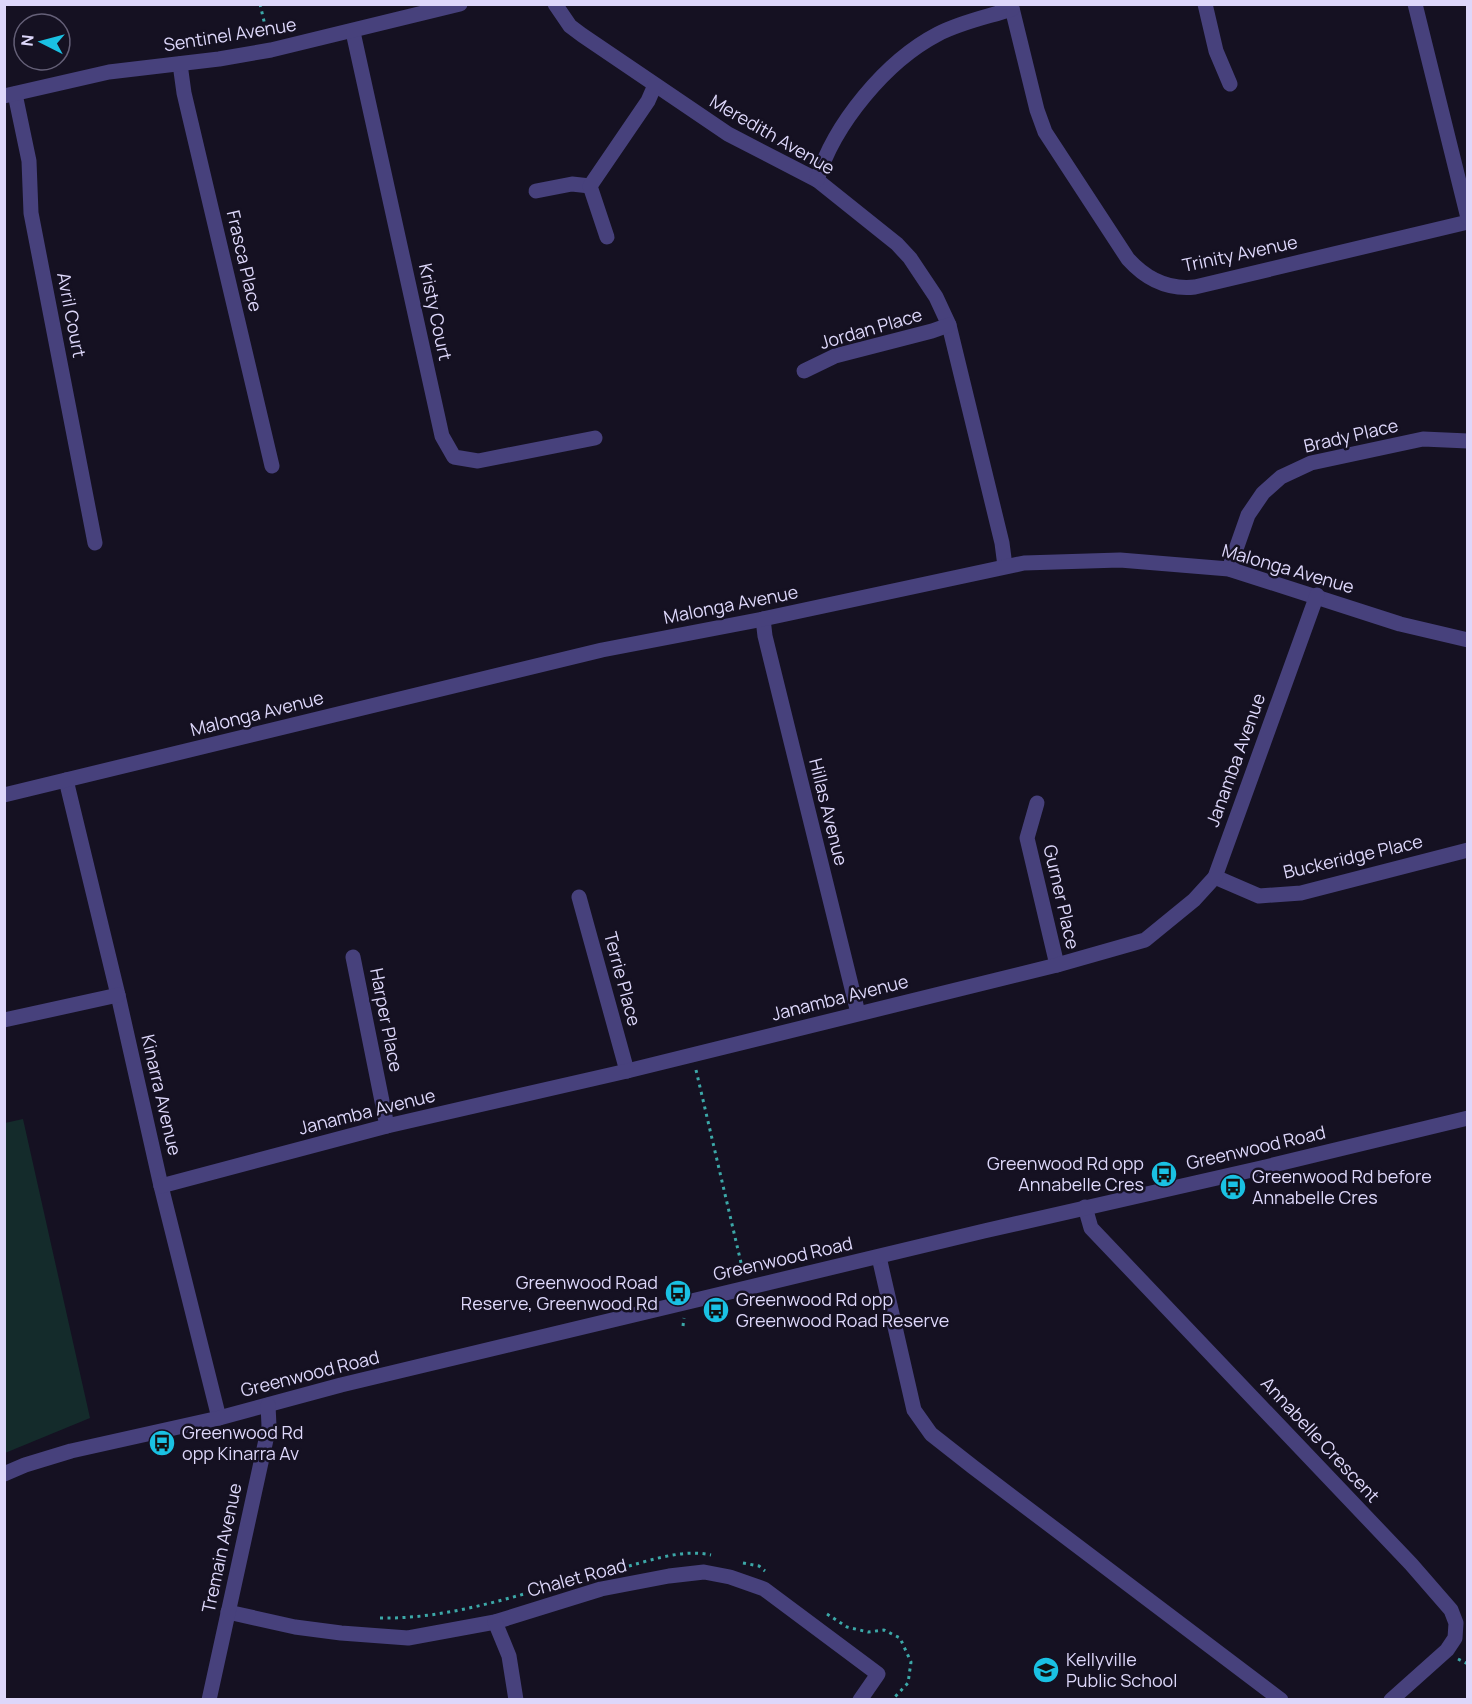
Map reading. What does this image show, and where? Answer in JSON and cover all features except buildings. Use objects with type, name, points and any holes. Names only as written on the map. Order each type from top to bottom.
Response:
[{"type":"street","name":"Sentinel Avenue","points":[[10,95],[109,72],[271,50],[353,32],[460,4]]},
{"type":"street","name":"Meredith Avenue","points":[[555,4],[570,26],[728,134],[817,180],[897,244],[936,297],[949,325],[999,532],[1005,566]]},
{"type":"street","points":[[1204,4],[1215,51],[1230,84]]},
{"type":"street","points":[[1414,4],[1467,220]]},
{"type":"street","points":[[817,180],[822,162],[844,125],[870,89],[896,62],[917,46],[960,24],[1012,7]]},
{"type":"street","name":"Trinity Avenue","points":[[1012,7],[1037,110],[1045,132],[1128,259],[1138,270],[1152,279],[1174,287],[1196,287],[1467,220]]},
{"type":"street","name":"Kristy Court","points":[[353,32],[442,436],[454,457],[478,461],[595,438]]},
{"type":"street","name":"Frasca Place","points":[[180,64],[184,93],[272,466]]},
{"type":"street","points":[[590,186],[648,101],[655,85]]},
{"type":"street","name":"Avril Court","points":[[10,95],[29,161],[31,213],[95,543]]},
{"type":"street","points":[[536,191],[572,184],[590,186]]},
{"type":"street","points":[[590,186],[607,237]]},
{"type":"street","name":"Jordan Place","points":[[804,371],[836,356],[949,325]]},
{"type":"street","name":"Brady Place","points":[[1229,569],[1248,515],[1263,493],[1281,477],[1311,463],[1423,439],[1467,441]]},
{"type":"street","name":"Malonga Avenue","points":[[4,795],[591,653],[1024,563],[1120,560],[1229,569],[1400,624],[1467,640]]},
{"type":"street","name":"Janamba Avenue","points":[[161,1186],[387,1126],[627,1071],[1057,965],[1145,940],[1194,900],[1215,877],[1317,596]]},
{"type":"street","name":"Hillas Avenue","points":[[763,619],[765,636],[858,1013]]},
{"type":"street","name":"Kinarra Avenue","points":[[66,780],[161,1186],[219,1418]]},
{"type":"street","name":"Gurner Place","points":[[1037,803],[1027,838],[1057,965]]},
{"type":"street","name":"Buckeridge Place","points":[[1215,877],[1259,896],[1301,893],[1467,850]]},
{"type":"street","name":"Terrie Place","points":[[579,897],[627,1071]]},
{"type":"street","name":"Harper Place","points":[[353,957],[387,1126]]},
{"type":"street","points":[[4,1020],[118,995]]},
{"type":"street","name":"Greenwood Road","points":[[4,1474],[72,1451],[219,1418],[363,1380],[1467,1118]]},
{"type":"street","name":"Annabelle Crescent","points":[[1085,1207],[1091,1228],[1411,1564],[1451,1610],[1456,1623],[1455,1638],[1447,1650],[1391,1700]]},
{"type":"street","points":[[879,1257],[914,1410],[925,1427],[973,1467],[1281,1700]]},
{"type":"street","name":"Tremain Avenue","points":[[209,1700],[269,1426],[268,1405]]},
{"type":"street","name":"Chalet Road","points":[[228,1612],[318,1630],[408,1638],[495,1622],[612,1587],[704,1572],[730,1577],[764,1589],[878,1674],[860,1700]]},
{"type":"street","points":[[495,1622],[510,1656],[516,1700]]},
{"type":"path","points":[[260,4],[271,50]]},
{"type":"path","points":[[692,1055],[742,1266]]},
{"type":"green space","points":[[23,1119],[90,1418],[5,1453],[5,1123]]},
{"type":"place","name":"Greenwood Rd opp Annabelle Cres","points":[[1164,1174]]},
{"type":"place","name":"Greenwood Rd before Annabelle Cres","points":[[1233,1187]]},
{"type":"place","name":"Greenwood Road Reserve, Greenwood Rd","points":[[678,1293]]},
{"type":"place","name":"Greenwood Rd opp Greenwood Road Reserve","points":[[716,1310]]},
{"type":"place","name":"Greenwood Rd opp Kinarra Av","points":[[162,1443]]},
{"type":"place","name":"Kellyville Public School","points":[[1046,1670]]}]
